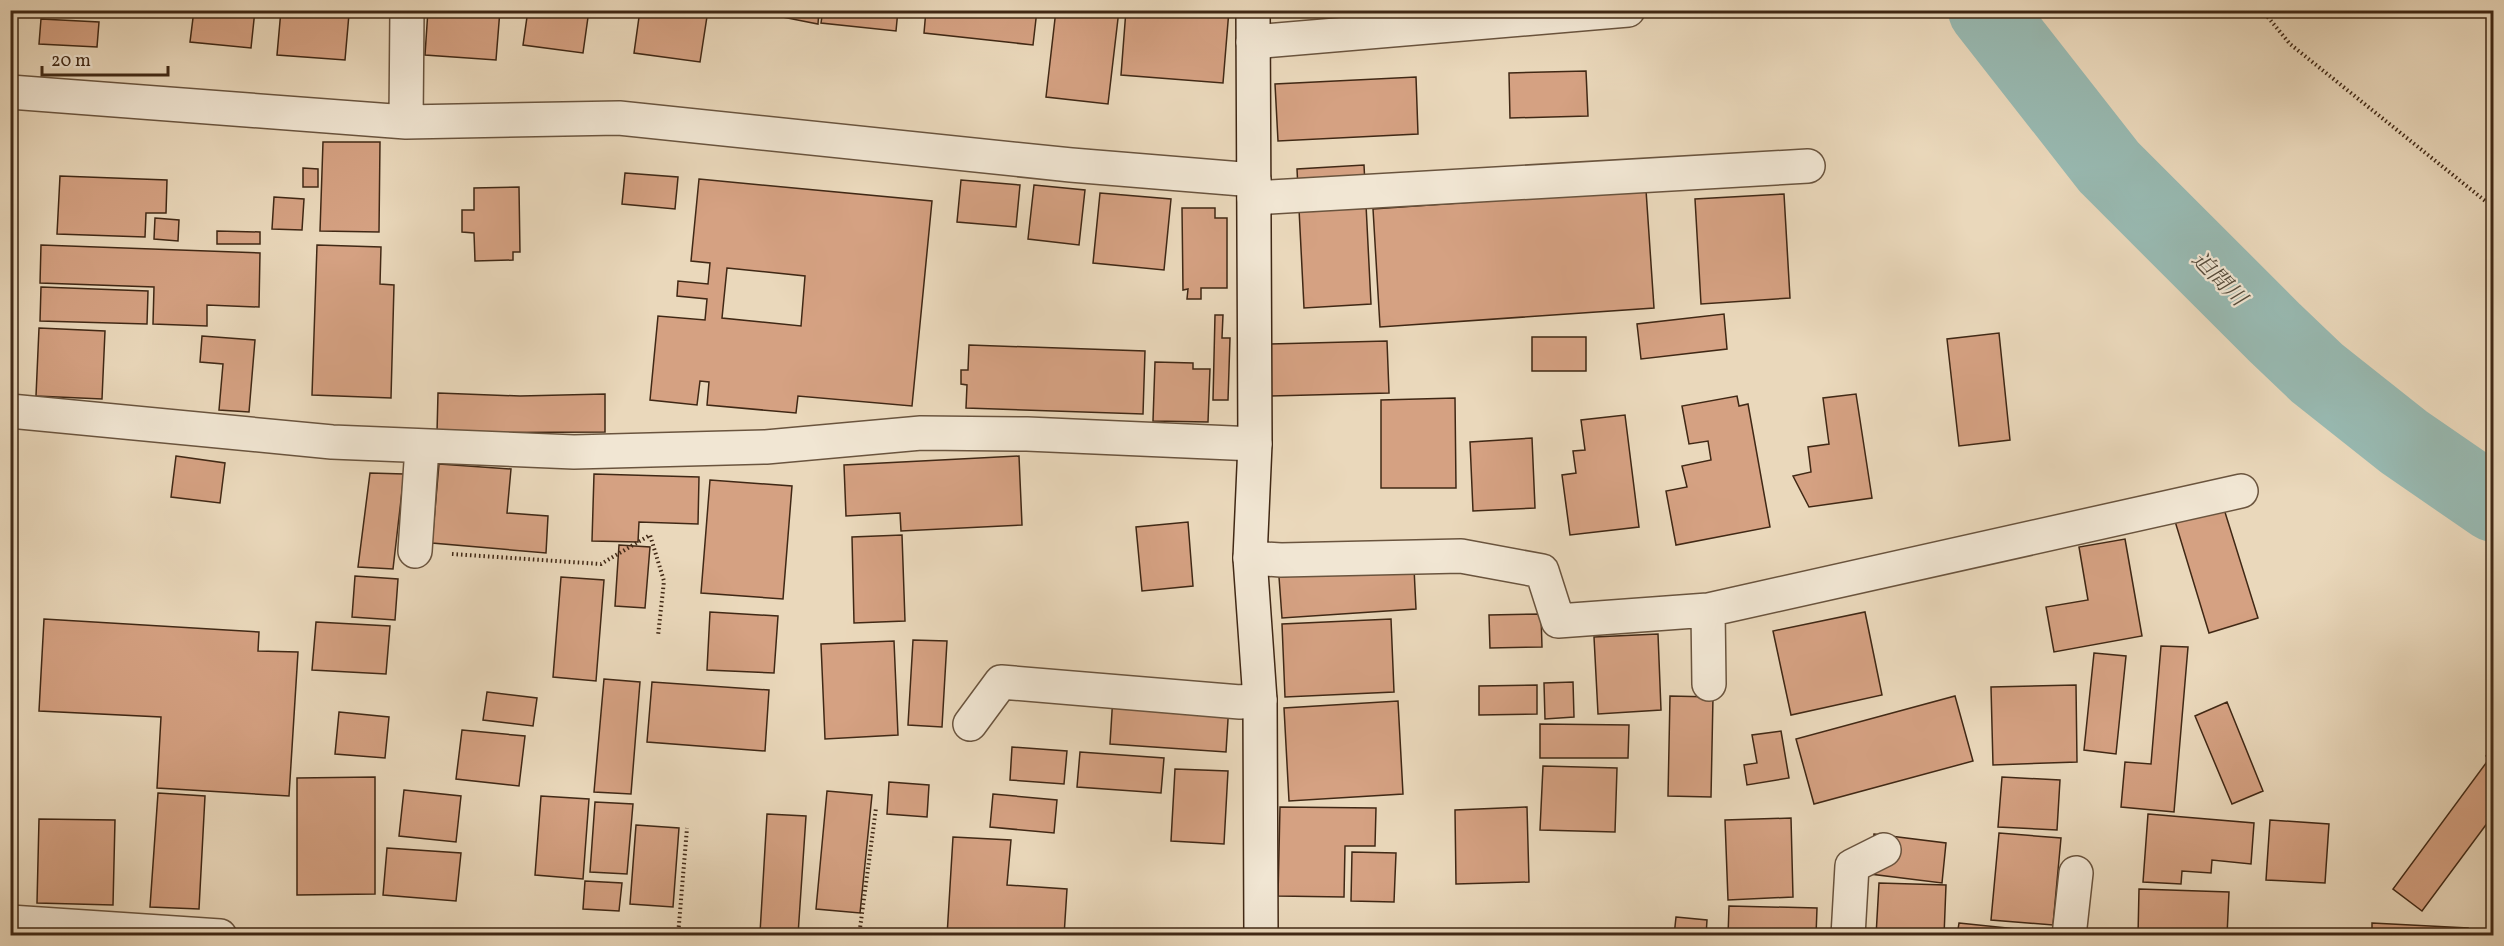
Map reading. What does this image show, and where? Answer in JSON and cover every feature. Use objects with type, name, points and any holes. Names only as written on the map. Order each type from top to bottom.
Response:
[{"type":"street","points":[[406,122],[408,10]]},
{"type":"street","points":[[1261,936],[1260,700],[1250,558],[1255,444],[1253,26],[1628,10]]},
{"type":"street","points":[[10,92],[406,122],[619,118],[1071,165],[1254,189],[1808,166]]},
{"type":"street","points":[[10,411],[332,442],[429,448],[574,452],[766,447],[921,433],[1027,434],[1255,444]]},
{"type":"street","points":[[415,551],[429,448]]},
{"type":"street","points":[[1250,558],[1281,561],[1461,556],[1542,571],[1558,621],[1708,610],[2241,492]]},
{"type":"street","points":[[1708,610],[1709,684]]},
{"type":"street","points":[[970,724],[1001,681],[1240,702],[1260,700]]},
{"type":"street","points":[[1848,936],[1852,866],[1884,850]]},
{"type":"street","points":[[2069,936],[2076,873]]},
{"type":"street","points":[[10,922],[220,936]]},
{"type":"path","points":[[2262,10],[2290,44],[2493,208]]},
{"type":"path","points":[[415,551],[601,564],[650,535],[664,581],[658,636]]},
{"type":"path","points":[[859,936],[876,808]]},
{"type":"path","points":[[678,936],[687,828]]},
{"type":"building","points":[[38,10],[165,10],[165,17]]},
{"type":"building","points":[[194,10],[255,10],[251,48],[190,42]]},
{"type":"building","points":[[281,10],[349,14],[345,60],[277,55]]},
{"type":"building","points":[[428,10],[500,10],[496,60],[425,55]]},
{"type":"building","points":[[528,10],[589,10],[583,53],[523,45]]},
{"type":"building","points":[[640,10],[708,10],[700,62],[634,53]]},
{"type":"building","points":[[778,10],[819,10],[818,24],[777,16]]},
{"type":"building","points":[[823,10],[898,10],[896,31],[821,23]]},
{"type":"building","points":[[926,10],[1037,10],[1033,45],[924,33]]},
{"type":"building","points":[[1056,10],[1119,10],[1108,104],[1046,97]]},
{"type":"building","points":[[1126,10],[1229,10],[1223,83],[1121,75]]},
{"type":"building","points":[[41,19],[99,22],[97,47],[39,44]]},
{"type":"building","points":[[1586,71],[1588,116],[1510,118],[1509,73]]},
{"type":"building","points":[[1416,77],[1418,134],[1278,141],[1275,84]]},
{"type":"building","points":[[323,142],[380,142],[379,232],[320,231]]},
{"type":"building","points":[[1364,165],[1371,304],[1304,308],[1297,169]]},
{"type":"building","points":[[303,168],[318,169],[318,187],[303,187]]},
{"type":"building","points":[[625,173],[678,177],[675,209],[622,204]]},
{"type":"building","points":[[60,176],[167,180],[166,213],[146,213],[145,237],[57,234]]},
{"type":"building","points":[[699,179],[932,201],[912,406],[798,396],[796,413],[707,405],[709,382],[700,381],[697,405],[650,400],[658,316],[705,320],[707,299],[677,296],[678,281],[708,284],[710,263],[691,261]],"holes":[[[727,268],[805,276],[801,326],[722,318]]]},
{"type":"building","points":[[961,180],[1020,185],[1016,227],[957,222]]},
{"type":"building","points":[[1034,185],[1085,190],[1079,245],[1028,239]]},
{"type":"building","points":[[519,187],[520,252],[513,252],[513,260],[475,261],[474,233],[462,232],[462,210],[474,210],[474,188]]},
{"type":"building","points":[[1646,190],[1654,308],[1380,327],[1373,209]]},
{"type":"building","points":[[1100,193],[1171,199],[1164,270],[1093,263]]},
{"type":"building","points":[[1784,194],[1790,298],[1701,304],[1695,199]]},
{"type":"building","points":[[274,197],[304,199],[302,230],[272,229]]},
{"type":"building","points":[[1182,208],[1215,208],[1215,218],[1227,218],[1227,288],[1201,288],[1201,299],[1187,299],[1188,289],[1183,290]]},
{"type":"building","points":[[155,218],[179,220],[178,241],[154,239]]},
{"type":"building","points":[[217,231],[260,232],[260,244],[217,244]]},
{"type":"building","points":[[41,245],[260,253],[259,307],[207,305],[207,326],[153,324],[154,287],[40,283]]},
{"type":"building","points":[[317,245],[381,247],[380,284],[394,285],[391,398],[312,395]]},
{"type":"building","points":[[41,287],[148,291],[147,324],[40,321]]},
{"type":"building","points":[[1724,314],[1727,349],[1641,359],[1637,324]]},
{"type":"building","points":[[1215,315],[1223,315],[1222,338],[1230,338],[1228,400],[1213,400]]},
{"type":"building","points":[[39,328],[105,331],[102,399],[36,396]]},
{"type":"building","points":[[1999,333],[2010,440],[1959,446],[1947,339]]},
{"type":"building","points":[[202,336],[255,340],[249,412],[219,410],[223,364],[200,362]]},
{"type":"building","points":[[1532,337],[1586,337],[1586,371],[1532,371]]},
{"type":"building","points":[[1387,341],[1389,393],[1271,396],[1270,344]]},
{"type":"building","points":[[969,345],[1145,351],[1143,414],[966,408],[967,385],[961,384],[961,370],[968,370]]},
{"type":"building","points":[[1155,362],[1193,363],[1193,369],[1210,369],[1208,422],[1153,421]]},
{"type":"building","points":[[438,393],[520,396],[605,394],[605,432],[437,433]]},
{"type":"building","points":[[1856,394],[1872,498],[1809,507],[1793,476],[1811,472],[1808,447],[1829,444],[1823,398]]},
{"type":"building","points":[[1737,396],[1739,406],[1748,404],[1770,527],[1676,545],[1666,491],[1687,487],[1682,466],[1711,460],[1708,441],[1689,444],[1682,406]]},
{"type":"building","points":[[1455,398],[1456,488],[1381,488],[1381,400]]},
{"type":"building","points":[[1625,415],[1639,527],[1570,535],[1562,475],[1576,473],[1573,451],[1585,450],[1581,420]]},
{"type":"building","points":[[1532,438],[1535,508],[1473,511],[1470,442]]},
{"type":"building","points":[[176,456],[225,463],[220,503],[171,497]]},
{"type":"building","points":[[1019,456],[1022,525],[901,531],[900,513],[846,516],[844,465]]},
{"type":"building","points":[[439,464],[511,469],[507,513],[548,516],[546,553],[432,543]]},
{"type":"building","points":[[370,473],[404,474],[393,569],[358,567]]},
{"type":"building","points":[[594,474],[699,477],[698,524],[639,522],[638,542],[592,541]]},
{"type":"building","points":[[710,480],[792,486],[783,599],[701,593]]},
{"type":"building","points":[[2219,493],[2258,618],[2209,633],[2171,508]]},
{"type":"building","points":[[1188,522],[1193,586],[1142,591],[1136,527]]},
{"type":"building","points":[[902,535],[905,621],[854,623],[852,537]]},
{"type":"building","points":[[2125,539],[2142,636],[2054,652],[2046,607],[2088,600],[2079,547]]},
{"type":"building","points":[[619,545],[650,547],[645,608],[615,606]]},
{"type":"building","points":[[1414,568],[1416,609],[1282,618],[1279,577]]},
{"type":"building","points":[[355,576],[398,579],[395,620],[352,617]]},
{"type":"building","points":[[561,577],[604,580],[596,681],[553,677]]},
{"type":"building","points":[[710,612],[778,616],[774,673],[707,670]]},
{"type":"building","points":[[1865,612],[1882,695],[1791,715],[1773,631]]},
{"type":"building","points":[[1541,614],[1542,647],[1490,648],[1489,615]]},
{"type":"building","points":[[44,619],[259,632],[258,651],[298,652],[289,796],[157,788],[161,717],[39,711]]},
{"type":"building","points":[[1391,619],[1394,692],[1285,697],[1282,624]]},
{"type":"building","points":[[316,622],[390,626],[386,674],[312,670]]},
{"type":"building","points":[[1658,634],[1661,710],[1598,714],[1594,637]]},
{"type":"building","points":[[913,640],[947,641],[942,727],[908,725]]},
{"type":"building","points":[[894,641],[898,735],[825,739],[821,644]]},
{"type":"building","points":[[2161,646],[2188,647],[2174,812],[2121,807],[2125,762],[2151,764]]},
{"type":"building","points":[[2094,653],[2126,656],[2116,754],[2084,750]]},
{"type":"building","points":[[604,679],[640,682],[631,794],[594,792]]},
{"type":"building","points":[[1114,679],[1230,687],[1226,752],[1110,744]]},
{"type":"building","points":[[652,682],[769,690],[765,751],[647,742]]},
{"type":"building","points":[[1573,682],[1574,717],[1545,719],[1544,683]]},
{"type":"building","points":[[1537,685],[1537,714],[1479,715],[1479,686]]},
{"type":"building","points":[[2076,685],[2077,762],[1993,765],[1991,687]]},
{"type":"building","points":[[487,692],[537,698],[533,726],[483,720]]},
{"type":"building","points":[[1670,696],[1713,697],[1711,797],[1668,796]]},
{"type":"building","points":[[1955,696],[1973,761],[1814,804],[1796,739]]},
{"type":"building","points":[[1398,701],[1403,794],[1289,801],[1284,708]]},
{"type":"building","points":[[2227,702],[2263,791],[2232,804],[2195,716]]},
{"type":"building","points":[[339,712],[389,717],[385,758],[335,754]]},
{"type":"building","points":[[1540,724],[1629,725],[1628,758],[1540,758]]},
{"type":"building","points":[[462,730],[525,736],[519,786],[456,779]]},
{"type":"building","points":[[1781,731],[1789,778],[1747,785],[1744,765],[1757,763],[1752,735]]},
{"type":"building","points":[[2494,745],[2494,814],[2422,911],[2393,889],[2489,759],[2486,756]]},
{"type":"building","points":[[1012,747],[1067,751],[1064,784],[1010,780]]},
{"type":"building","points":[[1080,752],[1164,758],[1161,793],[1077,787]]},
{"type":"building","points":[[1543,766],[1617,768],[1615,832],[1540,830]]},
{"type":"building","points":[[1175,769],[1228,771],[1224,844],[1171,841]]},
{"type":"building","points":[[375,777],[375,894],[297,895],[297,778]]},
{"type":"building","points":[[2002,777],[2060,780],[2057,830],[1998,827]]},
{"type":"building","points":[[889,782],[929,785],[927,817],[887,814]]},
{"type":"building","points":[[404,790],[461,796],[456,842],[399,836]]},
{"type":"building","points":[[827,791],[872,795],[860,913],[816,909]]},
{"type":"building","points":[[158,793],[205,796],[199,909],[150,907]]},
{"type":"building","points":[[993,794],[1057,800],[1054,833],[990,827]]},
{"type":"building","points":[[541,796],[589,799],[583,879],[535,875]]},
{"type":"building","points":[[595,802],[633,804],[627,874],[590,872]]},
{"type":"building","points":[[1280,807],[1376,808],[1375,846],[1345,846],[1344,897],[1278,896]]},
{"type":"building","points":[[1527,807],[1529,882],[1456,884],[1455,810]]},
{"type":"building","points":[[767,814],[806,816],[798,935],[760,933]]},
{"type":"building","points":[[2148,814],[2254,823],[2251,864],[2212,860],[2211,873],[2182,871],[2181,884],[2143,882]]},
{"type":"building","points":[[1791,818],[1793,897],[1728,900],[1725,820]]},
{"type":"building","points":[[39,819],[115,820],[113,905],[37,903]]},
{"type":"building","points":[[2270,820],[2329,824],[2325,883],[2266,880]]},
{"type":"building","points":[[636,825],[679,828],[673,907],[630,904]]},
{"type":"building","points":[[1999,833],[2061,838],[2053,925],[1991,920]]},
{"type":"building","points":[[1874,834],[1946,843],[1942,883],[1870,874]]},
{"type":"building","points":[[953,837],[1011,840],[1007,885],[1067,889],[1064,936],[947,936]]},
{"type":"building","points":[[387,848],[461,853],[456,901],[383,895]]},
{"type":"building","points":[[1352,852],[1396,853],[1394,902],[1351,901]]},
{"type":"building","points":[[585,881],[622,883],[619,911],[583,909]]},
{"type":"building","points":[[1879,883],[1946,885],[1944,936],[1876,936]]},
{"type":"building","points":[[2139,889],[2229,892],[2227,936],[2138,936]]},
{"type":"building","points":[[1729,906],[1817,908],[1816,936],[1728,936]]},
{"type":"building","points":[[1676,917],[1707,920],[1706,936],[1674,936]]},
{"type":"building","points":[[1959,923],[2047,932],[2047,936],[1957,936]]},
{"type":"building","points":[[2372,923],[2468,928],[2467,936],[2372,936]]},
{"type":"waterway","name":"迫間川","points":[[1986,10],[2109,167],[2274,332],[2317,373],[2404,442],[2494,504]]}]
